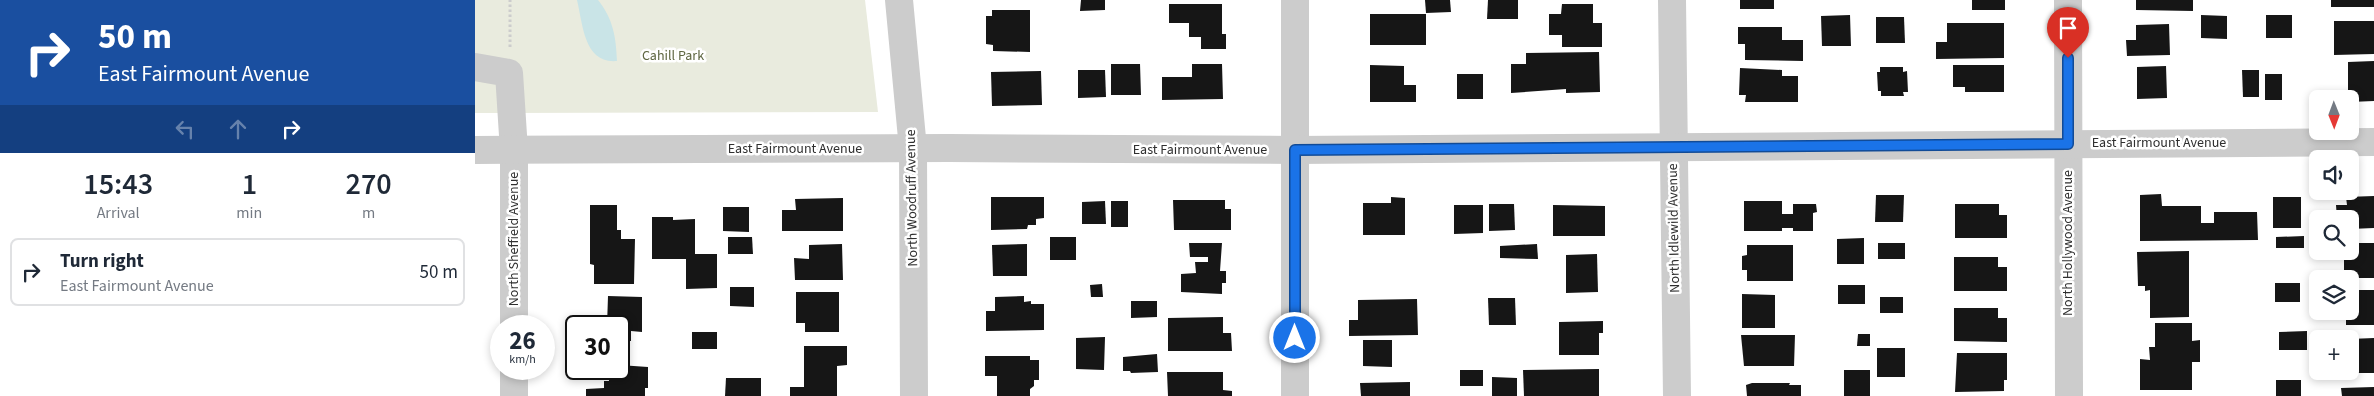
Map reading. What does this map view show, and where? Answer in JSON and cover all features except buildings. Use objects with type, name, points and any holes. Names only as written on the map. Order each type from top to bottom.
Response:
[{"type":"street","name":"North Woodruff Avenue","points":[[899,0],[913,149],[915,396]]},
{"type":"street","points":[[1295,0],[1295,396]]},
{"type":"street","name":"North Idlewild Avenue","points":[[1672,0],[1677,396]]},
{"type":"street","name":"North Hollywood Avenue","points":[[2068,0],[2069,396]]},
{"type":"street","points":[[475,67],[509,73]]},
{"type":"street","name":"North Sheffield Avenue","points":[[509,73],[514,151],[514,315]]},
{"type":"street","name":"East Fairmount Avenue","points":[[475,150],[1295,150],[2374,142]]},
{"type":"street","points":[[514,380],[514,396]]},
{"type":"path","points":[[509,73],[510,0]]},
{"type":"green space","name":"Cahill Park","points":[[475,0],[865,0],[878,112],[475,113]]},
{"type":"water","points":[[577,0],[598,0],[603,7],[613,28],[617,61],[606,60],[591,50],[584,31]]},
{"type":"route","points":[[1295,338],[1295,150],[2068,144],[2068,58]]}]
